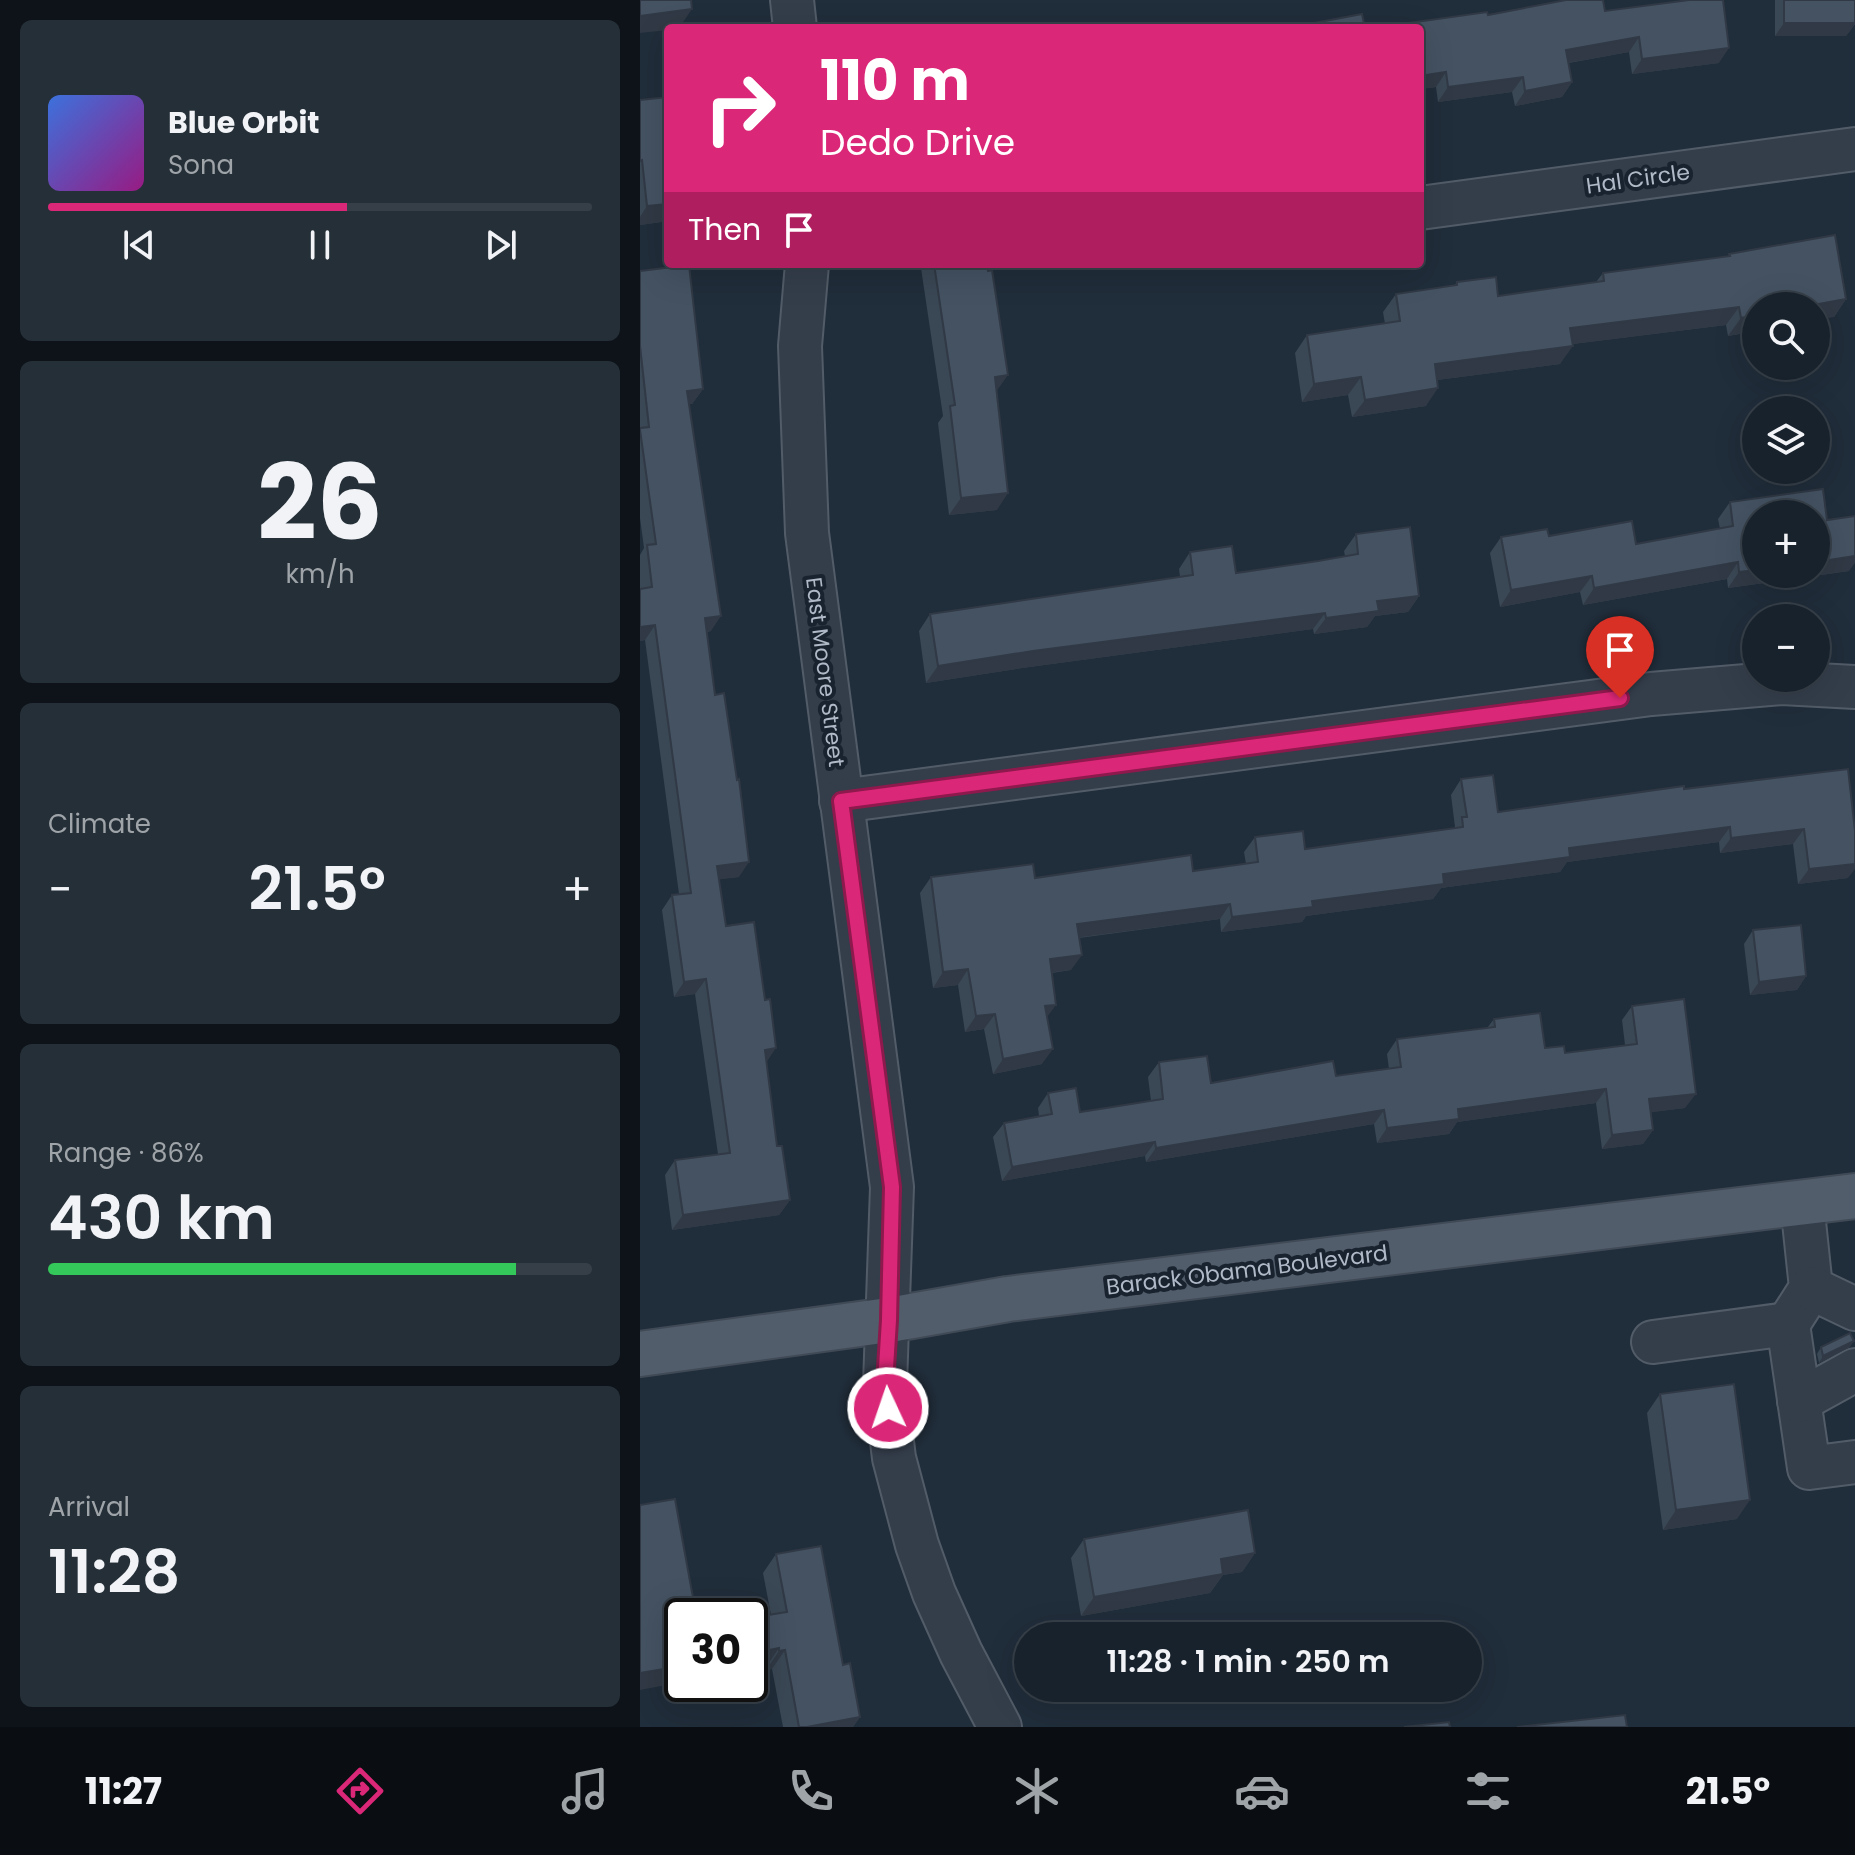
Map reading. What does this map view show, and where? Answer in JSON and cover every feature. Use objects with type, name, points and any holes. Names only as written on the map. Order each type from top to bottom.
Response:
[{"type":"main road","name":"Barack Obama Boulevard","points":[[640,1354],[889,1320],[1008,1299],[1855,1196]]},
{"type":"street","points":[[792,0],[795,24]]},
{"type":"street","name":"Hal Circle","points":[[1424,207],[1855,149]]},
{"type":"street","name":"East Moore Street","points":[[807,268],[800,346],[807,533],[892,1187],[885,1384],[894,1458],[917,1545],[934,1593],[1000,1727]]},
{"type":"street","points":[[841,801],[1651,694],[1782,683],[1855,687]]},
{"type":"street","points":[[1802,1203],[1811,1288],[1788,1324],[1809,1468],[1855,1462]]},
{"type":"street","points":[[1811,1288],[1855,1309]]},
{"type":"street","points":[[1653,1342],[1788,1324]]},
{"type":"street","points":[[1799,1401],[1855,1370]]},
{"type":"building","points":[[640,0],[691,0],[692,9],[640,16]]},
{"type":"building","points":[[1566,0],[1603,0],[1605,11],[1689,0],[1723,0],[1729,48],[1642,59],[1639,37],[1566,50],[1572,82],[1525,91],[1523,77],[1448,87],[1446,72],[1424,75],[1424,24],[1402,24],[1487,12],[1488,15]]},
{"type":"building","points":[[1784,0],[1855,0],[1855,23],[1784,23]]},
{"type":"building","points":[[1362,14],[1364,24],[1309,24]]},
{"type":"building","points":[[664,97],[664,204],[647,206],[640,161],[640,100]]},
{"type":"building","points":[[1835,235],[1846,299],[1830,302],[1830,292],[1742,292],[1742,318],[1739,307],[1570,328],[1573,346],[1435,364],[1438,388],[1365,400],[1361,377],[1314,384],[1307,335],[1400,321],[1396,294],[1496,277],[1498,296],[1604,281],[1603,273]]},
{"type":"building","points":[[689,268],[703,389],[687,391],[721,616],[705,618],[715,695],[724,693],[749,862],[717,866],[726,926],[754,922],[765,1000],[770,999],[776,1048],[765,1050],[777,1146],[782,1146],[790,1200],[683,1215],[675,1160],[730,1153],[706,979],[684,982],[672,895],[691,893],[655,625],[640,627],[640,589],[652,587],[647,545],[656,544],[640,430],[649,427],[640,346],[640,271]]},
{"type":"building","points":[[935,268],[988,268],[988,271],[992,270],[1008,375],[995,377],[1008,493],[961,498],[950,406],[955,405]]},
{"type":"building","points":[[1823,489],[1824,500],[1744,500]]},
{"type":"building","points":[[1742,500],[1742,572],[1739,572],[1738,562],[1594,588],[1592,576],[1511,590],[1501,537],[1547,529],[1549,536],[1632,521],[1636,544],[1733,526],[1730,502]]},
{"type":"building","points":[[1855,516],[1855,556],[1830,560],[1830,520]]},
{"type":"building","points":[[1410,527],[1419,596],[1377,601],[1379,611],[1326,618],[1325,613],[938,666],[930,614],[1193,575],[1190,552],[1232,546],[1236,573],[1358,554],[1356,534]]},
{"type":"building","points":[[1848,769],[1855,831],[1855,864],[1809,869],[1804,829],[1731,838],[1730,827],[1569,848],[1570,857],[1443,874],[1444,884],[1312,901],[1313,907],[1232,917],[1230,904],[1077,924],[1082,955],[1050,959],[1056,1005],[1045,1006],[1053,1049],[1003,1059],[995,1014],[976,1016],[968,969],[943,972],[931,877],[1033,864],[1035,878],[1191,855],[1193,871],[1258,862],[1255,837],[1303,831],[1305,849],[1463,827],[1462,817],[1467,817],[1461,779],[1493,775],[1498,812],[1684,786],[1684,789]]},
{"type":"building","points":[[1801,925],[1806,976],[1759,982],[1753,930]]},
{"type":"building","points":[[1684,999],[1696,1094],[1649,1099],[1653,1130],[1612,1135],[1606,1089],[1458,1109],[1459,1119],[1387,1128],[1384,1110],[1156,1148],[1155,1142],[1012,1167],[1004,1123],[1052,1114],[1048,1093],[1076,1088],[1080,1112],[1163,1099],[1159,1062],[1207,1056],[1211,1083],[1333,1061],[1336,1076],[1401,1067],[1397,1039],[1495,1027],[1494,1019],[1540,1013],[1545,1048],[1564,1046],[1565,1053],[1637,1044],[1632,1006]]},
{"type":"building","points":[[1850,1333],[1854,1341],[1823,1356],[1821,1347]]},
{"type":"building","points":[[1734,1384],[1750,1500],[1676,1510],[1660,1394]]},
{"type":"building","points":[[675,1499],[693,1598],[664,1598],[664,1669],[640,1673],[640,1505]]},
{"type":"building","points":[[1248,1510],[1255,1553],[1221,1559],[1223,1574],[1094,1597],[1084,1539]]},
{"type":"building","points":[[821,1546],[843,1665],[850,1663],[860,1717],[799,1727],[785,1650],[768,1650],[768,1615],[787,1612],[776,1554]]},
{"type":"building","points":[[1625,1715],[1627,1727],[1517,1727]]},
{"type":"building","points":[[1449,1722],[1450,1727],[1404,1727]]},
{"type":"route","points":[[888,1408],[885,1384],[892,1187],[841,801],[1620,698]]}]
